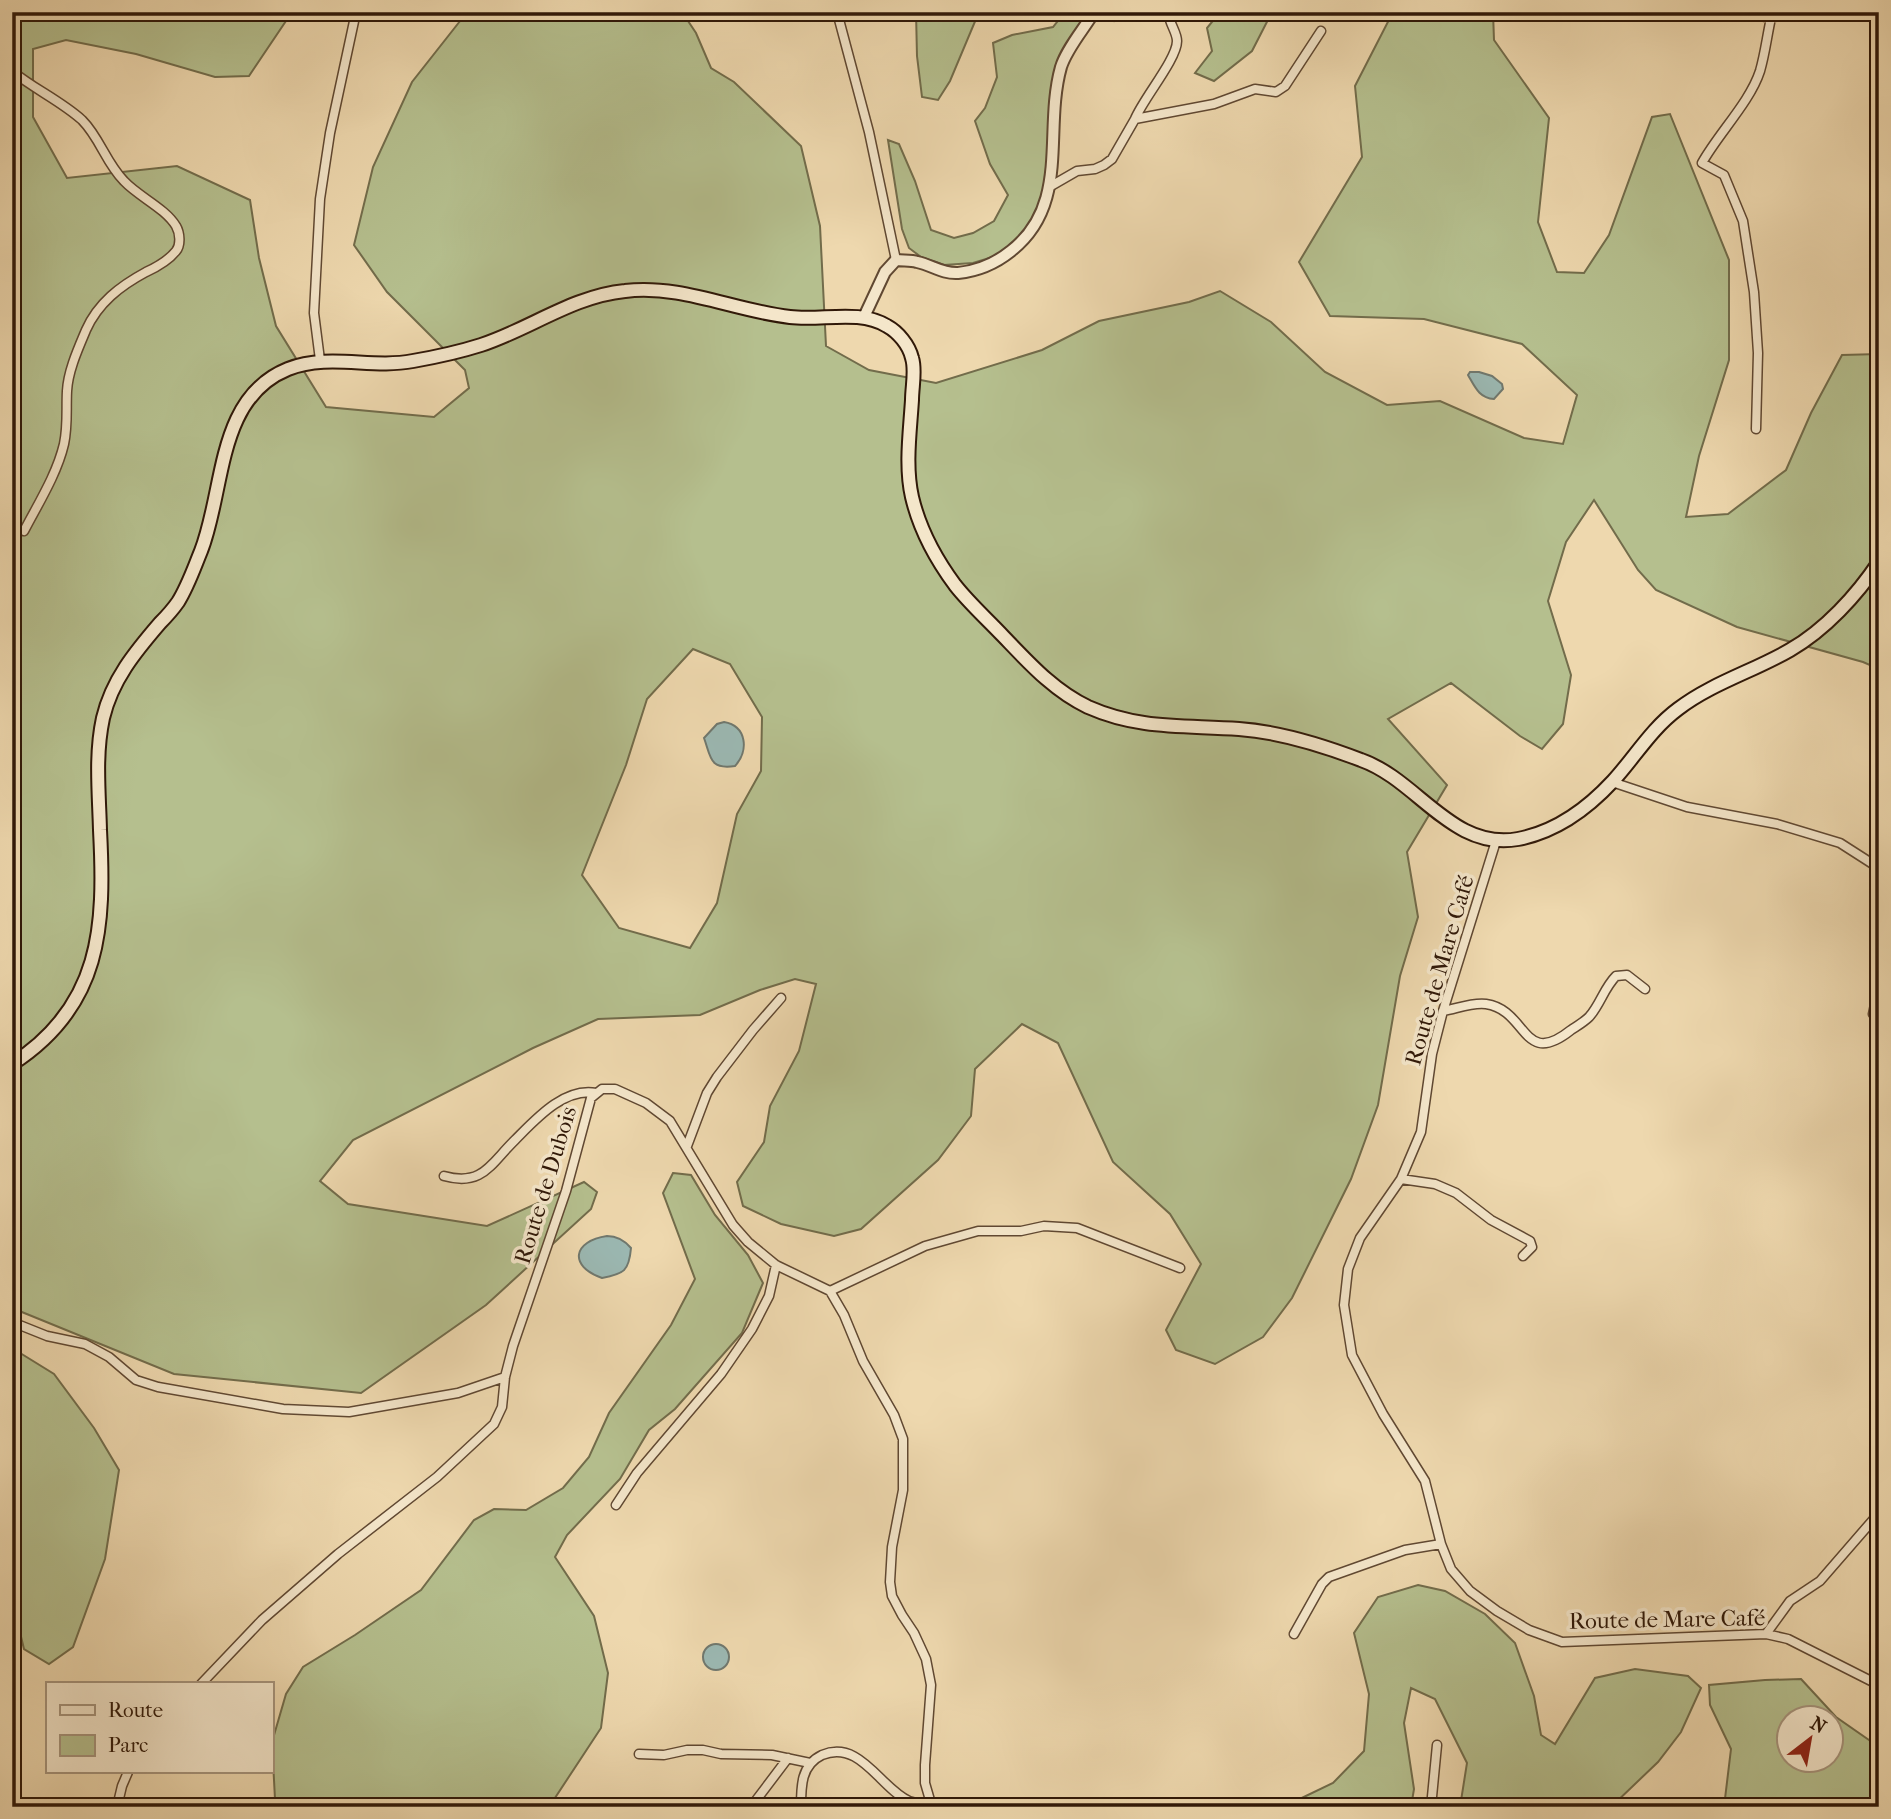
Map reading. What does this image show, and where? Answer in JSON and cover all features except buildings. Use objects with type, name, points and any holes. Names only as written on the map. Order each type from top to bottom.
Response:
[{"type":"main road","points":[[12,1064],[50,1033],[73,1006],[93,961],[103,906],[97,768],[104,712],[112,689],[127,663],[175,607],[190,580],[210,528],[223,460],[243,407],[256,391],[274,376],[320,360],[398,364],[432,357],[482,345],[586,299],[618,291],[645,289],[683,294],[791,318],[864,317],[894,330],[912,354],[908,462],[912,495],[932,553],[960,592],[1044,679],[1083,705],[1127,722],[1281,734],[1369,762],[1400,780],[1467,834],[1496,841],[1525,838],[1552,828],[1582,810],[1612,782],[1644,740],[1678,709],[1725,682],[1793,649],[1842,607],[1866,582],[1879,562]]},
{"type":"street","points":[[320,360],[314,313],[320,199],[330,133],[356,12]]},
{"type":"street","points":[[837,12],[869,132],[896,260]]},
{"type":"street","points":[[896,260],[917,261],[943,272],[956,273],[987,266],[1010,252],[1031,232],[1051,186],[1054,113],[1062,64],[1094,12]]},
{"type":"street","points":[[1051,186],[1077,171],[1104,165],[1116,153],[1177,44],[1170,20],[1174,12]]},
{"type":"street","points":[[1751,14],[1771,18],[1791,12]]},
{"type":"street","points":[[1756,429],[1758,353],[1755,304],[1743,221],[1724,175],[1702,163],[1714,141],[1742,105],[1759,73],[1771,18]]},
{"type":"street","points":[[1135,119],[1214,104],[1255,89],[1276,92],[1285,86],[1321,31]]},
{"type":"street","points":[[12,71],[81,119],[96,137],[122,180],[167,216],[177,227],[180,237],[179,247],[174,254],[122,286],[99,307],[87,327],[69,375],[66,403],[68,420],[63,447],[50,480],[23,531]]},
{"type":"street","points":[[864,317],[885,272],[896,260]]},
{"type":"street","points":[[1612,782],[1687,807],[1777,824],[1840,844],[1879,868]]},
{"type":"street","name":"Route de Mare Café","points":[[1496,841],[1432,1054],[1421,1132],[1401,1179],[1360,1238],[1348,1269],[1344,1305],[1352,1355],[1383,1414],[1425,1481],[1441,1545],[1451,1569],[1470,1591],[1529,1630],[1562,1642],[1766,1634],[1788,1639],[1879,1685]]},
{"type":"street","points":[[1443,1012],[1478,1004],[1496,1007],[1515,1021],[1534,1042],[1550,1044],[1590,1016],[1616,976],[1627,975],[1645,989]]},
{"type":"street","points":[[1872,1014],[1879,985]]},
{"type":"street","points":[[687,1146],[707,1093],[731,1057],[781,998]]},
{"type":"street","name":"Route de Dubois","points":[[203,1682],[262,1620],[338,1554],[437,1477],[494,1424],[502,1407],[505,1377],[513,1346],[566,1191],[591,1098],[602,1089],[615,1089],[646,1102],[670,1121],[733,1225],[748,1242],[776,1265],[830,1291]]},
{"type":"street","points":[[444,1177],[459,1180],[487,1171],[513,1141],[566,1097],[580,1093],[596,1093]]},
{"type":"street","points":[[1401,1179],[1435,1184],[1457,1193],[1491,1220],[1530,1241],[1532,1247],[1523,1256]]},
{"type":"street","points":[[639,1754],[664,1755],[687,1750],[772,1755],[810,1763],[832,1752],[849,1754],[865,1763],[907,1800],[931,1805],[925,1783],[925,1765],[931,1685],[926,1659],[892,1596],[890,1582],[892,1547],[903,1490],[903,1439],[894,1415],[863,1361],[844,1315],[830,1291],[925,1246],[978,1231],[1021,1231],[1044,1226],[1077,1228],[1180,1269]]},
{"type":"street","points":[[616,1505],[636,1473],[721,1374],[752,1329],[769,1296],[776,1265]]},
{"type":"street","points":[[12,1322],[41,1334],[85,1344],[109,1357],[136,1380],[158,1387],[283,1409],[349,1412],[458,1393],[505,1377]]},
{"type":"street","points":[[1766,1634],[1790,1601],[1820,1581],[1879,1513]]},
{"type":"street","points":[[1294,1634],[1322,1584],[1329,1577],[1405,1550],[1441,1545]]},
{"type":"street","points":[[1431,1807],[1437,1745]]},
{"type":"street","points":[[751,1807],[788,1758]]},
{"type":"street","points":[[801,1807],[802,1782],[810,1763]]},
{"type":"street","points":[[117,1807],[128,1773]]},
{"type":"green space","points":[[12,12],[292,12],[249,76],[215,77],[136,54],[66,40],[33,49],[33,117],[67,178],[177,166],[250,200],[259,258],[276,326],[326,407],[434,417],[469,388],[465,370],[387,292],[354,245],[373,167],[412,82],[464,16],[475,12],[614,12],[631,18],[632,12],[682,12],[696,33],[711,68],[734,82],[801,146],[820,226],[826,346],[869,370],[936,383],[1042,350],[1099,321],[1189,302],[1220,291],[1271,322],[1325,372],[1387,405],[1440,401],[1524,438],[1563,444],[1577,395],[1522,344],[1424,319],[1330,316],[1299,262],[1362,157],[1355,86],[1393,12],[1493,12],[1494,40],[1549,118],[1538,222],[1557,272],[1584,273],[1609,235],[1652,117],[1670,114],[1729,260],[1729,360],[1699,456],[1686,517],[1728,514],[1786,470],[1811,413],[1842,355],[1879,354],[1879,669],[1863,662],[1737,627],[1656,590],[1638,570],[1594,500],[1566,542],[1548,601],[1571,675],[1563,724],[1542,749],[1520,736],[1451,683],[1388,719],[1447,785],[1407,852],[1418,917],[1400,976],[1378,1105],[1351,1179],[1292,1298],[1263,1337],[1215,1364],[1176,1350],[1166,1330],[1201,1264],[1170,1214],[1113,1162],[1058,1043],[1022,1024],[975,1069],[971,1116],[938,1160],[861,1229],[834,1236],[781,1224],[743,1206],[737,1182],[764,1142],[770,1106],[799,1051],[816,984],[795,979],[760,990],[700,1015],[598,1019],[533,1048],[353,1140],[320,1181],[348,1204],[487,1226],[584,1182],[597,1192],[591,1209],[486,1305],[361,1393],[174,1374],[12,1308],[12,231],[18,200],[12,188]],"holes":[[[693,649],[730,664],[762,717],[761,771],[737,814],[717,903],[690,948],[619,928],[582,875],[626,765],[647,699]]]},
{"type":"green space","points":[[916,12],[979,12],[950,81],[938,100],[922,97],[917,56]]},
{"type":"green space","points":[[1065,12],[1126,12],[1114,21],[1098,15],[1058,63],[1048,184],[1036,217],[1023,234],[996,256],[973,263],[944,265],[921,257],[909,248],[902,229],[888,140],[899,144],[931,230],[954,238],[973,233],[994,221],[1008,195],[990,164],[975,121],[985,108],[997,77],[993,43],[1012,35],[1053,27]]},
{"type":"green space","points":[[1220,12],[1272,12],[1252,51],[1214,81],[1195,73],[1212,51],[1207,28]]},
{"type":"green space","points":[[673,1173],[691,1175],[715,1215],[748,1255],[763,1283],[742,1333],[675,1409],[649,1430],[620,1479],[567,1535],[555,1557],[594,1616],[608,1673],[601,1728],[549,1807],[280,1807],[275,1799],[273,1739],[286,1694],[303,1667],[421,1590],[474,1520],[494,1509],[526,1510],[563,1488],[589,1457],[609,1413],[671,1325],[695,1279],[663,1193]]},
{"type":"green space","points":[[12,1348],[54,1374],[94,1428],[119,1470],[105,1559],[73,1647],[49,1664],[24,1649],[14,1608],[17,1517],[12,1495]]},
{"type":"green space","points":[[1418,1585],[1445,1591],[1485,1614],[1515,1643],[1534,1696],[1541,1735],[1555,1744],[1595,1678],[1635,1669],[1688,1676],[1701,1688],[1681,1732],[1658,1762],[1611,1807],[1460,1807],[1467,1763],[1435,1699],[1411,1688],[1404,1723],[1414,1789],[1411,1807],[1283,1807],[1333,1783],[1364,1751],[1369,1694],[1354,1633],[1378,1597]]},
{"type":"green space","points":[[1801,1679],[1823,1703],[1776,1703],[1776,1773],[1846,1773],[1846,1724],[1879,1747],[1879,1807],[1724,1807],[1731,1749],[1710,1705],[1709,1685]]},
{"type":"water","points":[[1470,372],[1492,376],[1502,384],[1503,389],[1494,399],[1481,394],[1468,375]]},
{"type":"water","points":[[724,722],[737,728],[743,740],[744,747],[735,766],[720,766],[712,761],[704,738],[717,724]]},
{"type":"water","points":[[607,1236],[617,1238],[631,1248],[627,1267],[616,1275],[602,1278],[584,1267],[579,1254],[587,1243]]},
{"type":"water","points":[[716,1644],[725,1648],[729,1657],[725,1666],[716,1670],[707,1666],[703,1657],[707,1648]]}]
